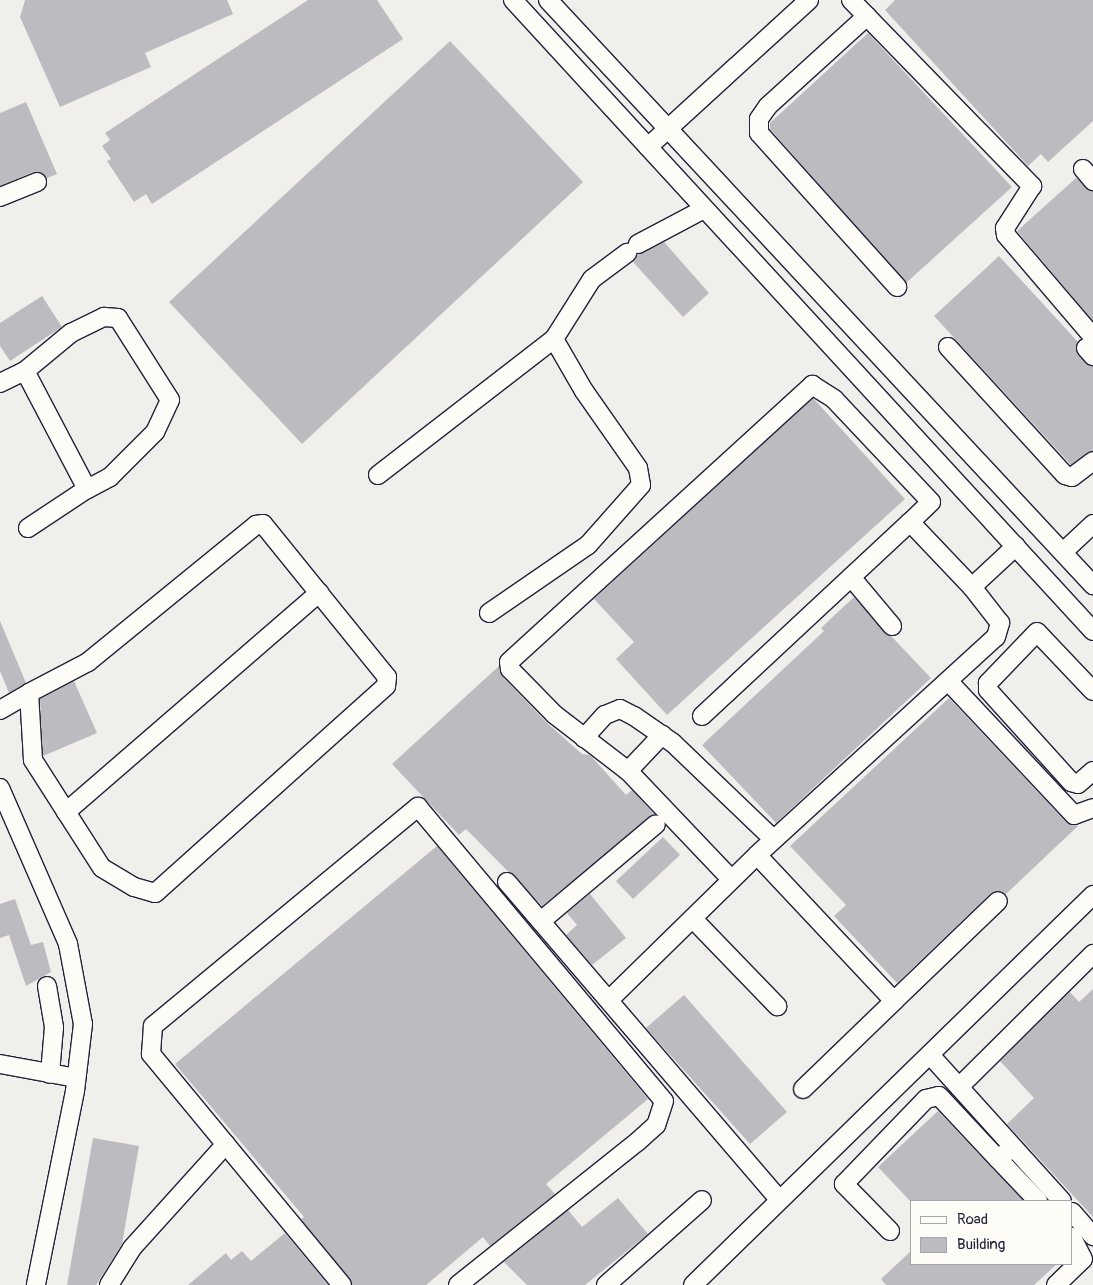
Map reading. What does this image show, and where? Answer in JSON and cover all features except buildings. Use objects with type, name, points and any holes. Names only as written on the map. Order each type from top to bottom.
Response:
[{"type":"street","points":[[513,0],[775,287],[1093,630]]},
{"type":"street","points":[[548,0],[1093,585]]},
{"type":"street","points":[[648,147],[809,0]]},
{"type":"street","points":[[851,0],[1032,186],[1005,228],[1006,235],[1091,347]]},
{"type":"street","points":[[867,16],[768,106],[759,119],[759,133],[897,287]]},
{"type":"street","points":[[0,197],[37,182]]},
{"type":"street","points":[[378,475],[554,339],[592,279],[632,248],[704,209]]},
{"type":"street","points":[[775,287],[796,267]]},
{"type":"street","points":[[0,383],[25,371],[71,334],[104,316],[118,318],[170,400],[155,432],[110,477],[87,489],[28,528]]},
{"type":"street","points":[[489,613],[588,546],[640,485],[638,468],[584,391],[554,339]]},
{"type":"street","points":[[948,347],[1064,475],[1072,477],[1093,461]]},
{"type":"street","points":[[25,371],[87,489]]},
{"type":"street","points":[[702,716],[931,502],[834,399],[812,385],[509,662],[510,669],[554,714],[628,771],[730,878]]},
{"type":"street","points":[[609,1000],[694,920],[730,878],[757,855],[772,838],[950,683],[996,638],[1000,623],[972,587],[910,522]]},
{"type":"street","points":[[0,710],[29,694],[88,662],[256,525],[263,524],[387,677],[386,686],[155,893],[134,887],[102,868],[33,760],[29,694]]},
{"type":"street","points":[[1063,552],[1093,524]]},
{"type":"street","points":[[972,587],[1016,546]]},
{"type":"street","points":[[851,577],[892,626]]},
{"type":"street","points":[[66,812],[319,593]]},
{"type":"street","points":[[1091,682],[1037,632],[988,684],[988,690],[1071,782],[1078,784],[1093,771]]},
{"type":"street","points":[[950,683],[1074,815],[1093,808]]},
{"type":"street","points":[[584,738],[605,715],[620,709],[662,735],[772,838]]},
{"type":"street","points":[[628,771],[662,735]]},
{"type":"street","points":[[0,788],[68,944],[84,1024],[76,1078],[36,1285]]},
{"type":"street","points":[[342,1285],[151,1054],[153,1026],[418,807],[664,1101],[656,1125],[637,1142],[458,1285]]},
{"type":"street","points":[[541,921],[656,824]]},
{"type":"street","points":[[757,855],[894,1001]]},
{"type":"street","points":[[507,882],[780,1200]]},
{"type":"street","points":[[692,1285],[931,1056],[1093,894]]},
{"type":"street","points":[[803,1088],[998,901]]},
{"type":"street","points":[[694,920],[777,1006]]},
{"type":"street","points":[[959,1087],[1093,954]]},
{"type":"street","points":[[47,986],[54,1027],[50,1074]]},
{"type":"street","points":[[931,1056],[1061,1200]]},
{"type":"street","points":[[0,1064],[76,1078]]},
{"type":"street","points":[[890,1231],[844,1184],[926,1099],[939,1096],[1037,1200]]},
{"type":"street","points":[[109,1285],[132,1248],[226,1144]]},
{"type":"street","points":[[998,1159],[1013,1147]]},
{"type":"street","points":[[606,1285],[702,1200]]},
{"type":"street","points":[[1073,1213],[1093,1236]]},
{"type":"street","points":[[1056,1285],[1083,1259],[1073,1239]]}]
